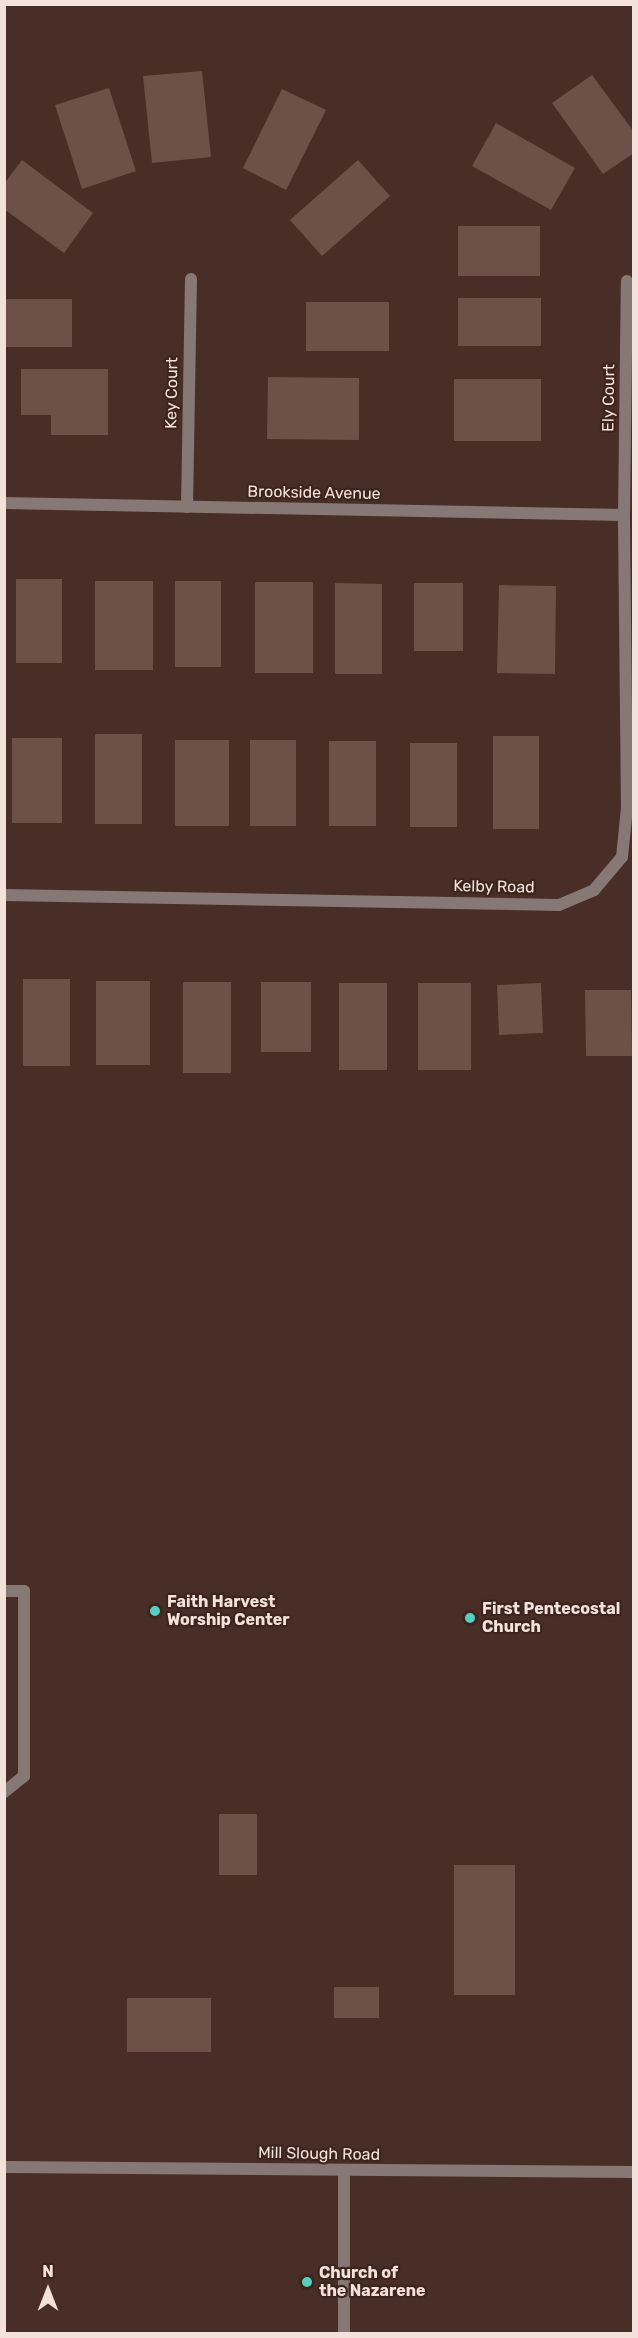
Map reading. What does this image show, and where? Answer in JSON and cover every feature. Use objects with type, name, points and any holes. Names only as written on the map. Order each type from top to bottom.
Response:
[{"type":"street","name":"Key Court","points":[[187,507],[191,279]]},
{"type":"street","name":"Ely Court","points":[[624,515],[627,281]]},
{"type":"street","name":"Brookside Avenue","points":[[4,503],[624,515]]},
{"type":"street","name":"Kelby Road","points":[[4,896],[559,905],[594,890],[622,857],[627,808],[624,515]]},
{"type":"street","points":[[4,1591],[24,1590],[24,1776],[4,1792]]},
{"type":"street","name":"Mill Slough Road","points":[[4,2167],[633,2172]]},
{"type":"street","points":[[344,2171],[344,2334]]},
{"type":"building","points":[[202,71],[211,157],[152,163],[143,76]]},
{"type":"building","points":[[592,75],[634,132],[634,153],[603,174],[552,103]]},
{"type":"building","points":[[109,88],[136,171],[82,189],[55,105]]},
{"type":"building","points":[[282,89],[326,110],[286,190],[243,168]]},
{"type":"building","points":[[496,123],[575,168],[551,210],[472,166]]},
{"type":"building","points":[[22,160],[93,213],[64,253],[4,209],[4,184]]},
{"type":"building","points":[[358,160],[390,196],[322,256],[290,220]]},
{"type":"building","points":[[458,226],[540,226],[540,276],[458,276]]},
{"type":"building","points":[[458,298],[541,298],[541,346],[458,346]]},
{"type":"building","points":[[4,299],[72,299],[72,347],[4,347]]},
{"type":"building","points":[[306,302],[389,302],[389,351],[306,351]]},
{"type":"building","points":[[21,369],[108,369],[108,435],[51,435],[51,415],[21,415]]},
{"type":"building","points":[[268,377],[359,378],[359,440],[267,439]]},
{"type":"building","points":[[454,379],[541,379],[541,441],[454,441]]},
{"type":"building","points":[[16,579],[62,579],[62,663],[16,663]]},
{"type":"building","points":[[95,581],[153,581],[153,670],[95,670]]},
{"type":"building","points":[[175,581],[221,581],[221,667],[175,667]]},
{"type":"building","points":[[255,582],[313,582],[313,673],[255,673]]},
{"type":"building","points":[[335,583],[382,584],[382,674],[335,674]]},
{"type":"building","points":[[414,583],[463,583],[463,651],[414,651]]},
{"type":"building","points":[[499,585],[556,586],[555,674],[497,673]]},
{"type":"building","points":[[95,734],[142,734],[142,824],[95,824]]},
{"type":"building","points":[[493,736],[539,736],[539,829],[493,829]]},
{"type":"building","points":[[12,738],[62,738],[62,823],[12,823]]},
{"type":"building","points":[[175,740],[229,740],[229,826],[175,826]]},
{"type":"building","points":[[250,740],[296,740],[296,826],[250,826]]},
{"type":"building","points":[[329,741],[376,741],[376,826],[329,826]]},
{"type":"building","points":[[410,743],[457,743],[457,827],[410,827]]},
{"type":"building","points":[[23,979],[70,979],[70,1066],[23,1066]]},
{"type":"building","points":[[96,981],[150,981],[150,1065],[96,1065]]},
{"type":"building","points":[[183,982],[231,982],[231,1073],[183,1073]]},
{"type":"building","points":[[261,982],[311,982],[311,1052],[261,1052]]},
{"type":"building","points":[[339,983],[387,983],[387,1070],[339,1070]]},
{"type":"building","points":[[418,983],[471,983],[471,1070],[418,1070]]},
{"type":"building","points":[[541,983],[543,1033],[499,1035],[497,985]]},
{"type":"building","points":[[585,990],[631,990],[632,1056],[586,1056]]},
{"type":"building","points":[[219,1814],[257,1814],[257,1875],[219,1875]]},
{"type":"building","points":[[454,1865],[515,1865],[515,1995],[454,1995]]},
{"type":"building","points":[[334,1987],[379,1987],[379,2018],[334,2018]]},
{"type":"building","points":[[127,1998],[211,1998],[211,2052],[127,2052]]},
{"type":"place","name":"Faith Harvest Worship Center","points":[[155,1611]]},
{"type":"place","name":"First Pentecostal Church","points":[[470,1618]]},
{"type":"place","name":"Church of the Nazarene","points":[[307,2282]]}]
